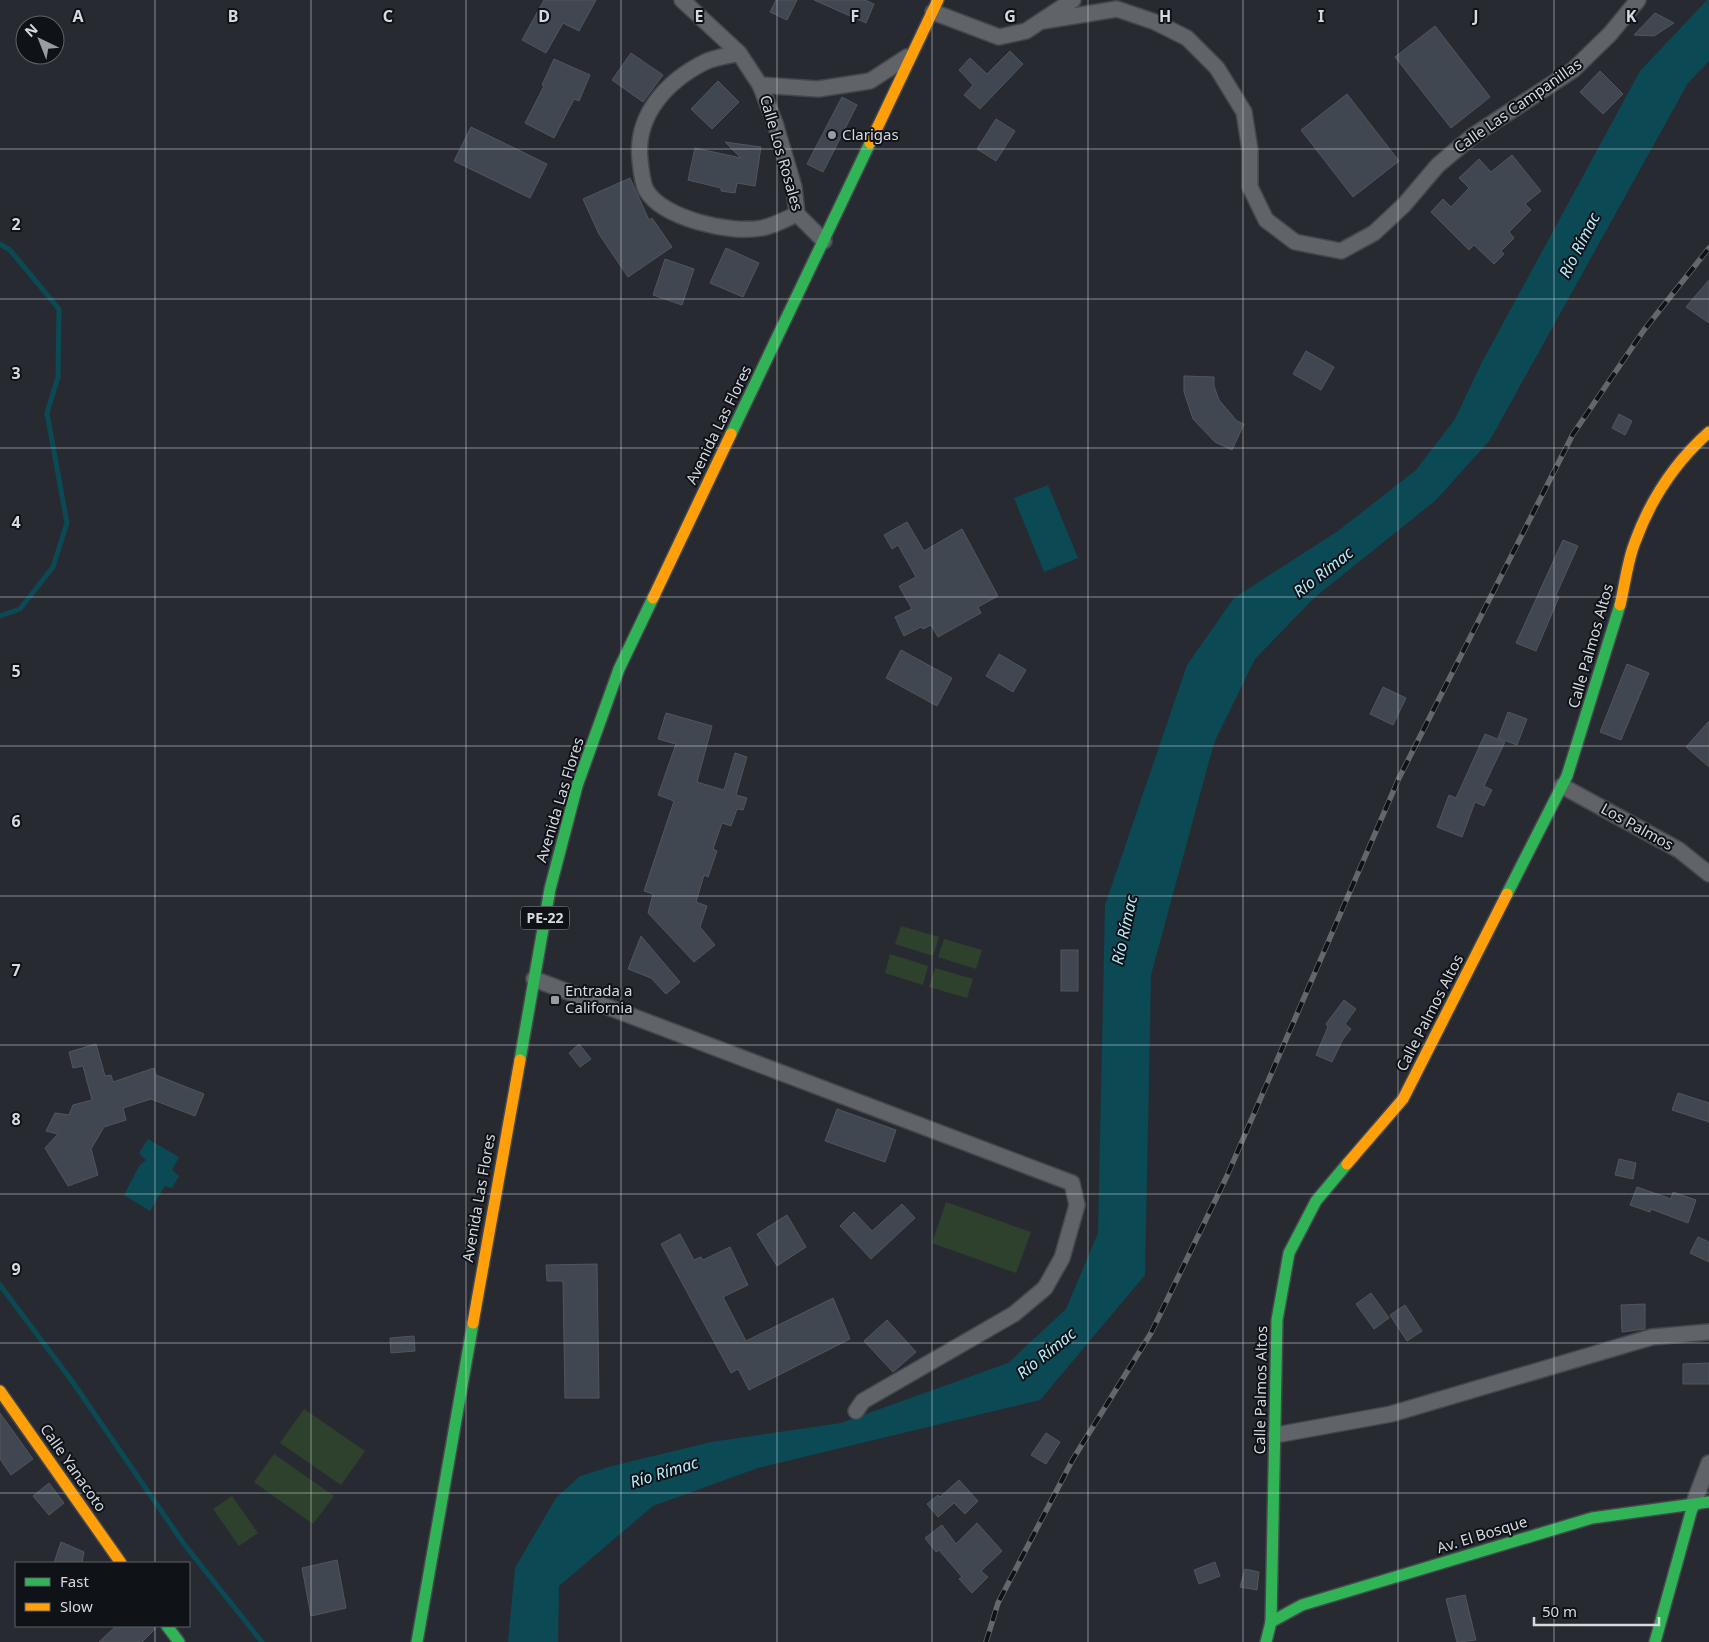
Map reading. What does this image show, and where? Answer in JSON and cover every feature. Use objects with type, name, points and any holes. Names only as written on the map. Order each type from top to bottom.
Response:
[{"type":"main road","name":"Avenida Las Flores","points":[[417,1642],[550,890],[577,786],[619,669],[935,6]]},
{"type":"main road","name":"Calle Palmos Altos","points":[[1266,1642],[1271,1622],[1277,1320],[1289,1253],[1316,1201],[1402,1099],[1562,786],[1618,619],[1634,543],[1655,495],[1686,452],[1709,432]]},
{"type":"main road","name":"Calle Yanacoto","points":[[0,1391],[120,1562]]},
{"type":"main road","name":"Av. El Bosque","points":[[1271,1622],[1302,1605],[1592,1518],[1709,1502]]},
{"type":"main road","points":[[1655,1642],[1693,1505]]},
{"type":"main road","points":[[168,1627],[179,1642]]},
{"type":"street","name":"Calle Los Rosales","points":[[682,0],[738,53],[760,84],[775,123],[794,187],[797,214],[824,241]]},
{"type":"street","points":[[935,6],[999,37],[1026,31],[1073,0]]},
{"type":"street","name":"Calle Las Campanillas","points":[[1043,20],[1117,9],[1155,22],[1188,38],[1217,68],[1244,112],[1250,150],[1250,187],[1266,220],[1295,242],[1341,251],[1374,233],[1404,205],[1438,165],[1474,135],[1573,70],[1610,34],[1638,0]]},
{"type":"street","points":[[738,53],[707,60],[686,73],[661,96],[651,110],[642,126],[638,146],[640,168],[647,190],[680,216],[724,229],[762,228],[797,214]]},
{"type":"street","name":"Calle Los Rosales","points":[[760,84],[818,89],[870,81],[912,54]]},
{"type":"street","name":"Los Palmos","points":[[1562,786],[1680,850],[1709,874]]},
{"type":"street","points":[[534,979],[1072,1183],[1077,1205],[1062,1258],[1045,1288],[1014,1314],[863,1401],[856,1411]]},
{"type":"street","points":[[1276,1434],[1391,1414],[1652,1337],[1709,1332]]},
{"type":"street","points":[[1693,1505],[1709,1462]]},
{"type":"green space","points":[[901,926],[939,937],[933,956],[895,944]]},
{"type":"green space","points":[[944,939],[982,950],[976,969],[938,957]]},
{"type":"green space","points":[[890,954],[928,966],[923,985],[885,973]]},
{"type":"green space","points":[[935,968],[973,979],[967,998],[929,987]]},
{"type":"green space","points":[[946,1202],[1031,1232],[1016,1273],[932,1243]]},
{"type":"green space","points":[[304,1409],[365,1451],[341,1485],[280,1443]]},
{"type":"green space","points":[[274,1454],[334,1496],[313,1524],[254,1482]]},
{"type":"green space","points":[[232,1496],[258,1533],[239,1546],[213,1509]]},
{"type":"water","name":"Río Rímac","points":[[1709,0],[1709,61],[1688,83],[1490,440],[1436,500],[1314,598],[1255,659],[1214,743],[1151,975],[1145,1275],[1040,1400],[758,1468],[653,1506],[559,1586],[558,1642],[508,1642],[515,1568],[556,1498],[580,1476],[612,1466],[711,1442],[841,1423],[1008,1363],[1066,1309],[1098,1233],[1105,905],[1187,665],[1234,598],[1338,531],[1416,470],[1455,419],[1481,364],[1640,71]]},
{"type":"water","points":[[1048,485],[1078,558],[1044,572],[1014,498]]},
{"type":"water","points":[[148,1139],[179,1157],[172,1170],[179,1176],[172,1188],[165,1186],[150,1211],[124,1195],[139,1166],[146,1160],[139,1153]]},
{"type":"building","points":[[544,0],[596,0],[579,31],[563,23],[546,53],[522,40]]},
{"type":"building","points":[[776,0],[797,0],[787,20],[770,12]]},
{"type":"building","points":[[814,0],[865,0],[874,4],[866,23]]},
{"type":"building","points":[[1655,13],[1674,23],[1654,36],[1634,35]]},
{"type":"building","points":[[1435,26],[1490,97],[1451,128],[1395,57]]},
{"type":"building","points":[[1010,51],[1023,64],[980,109],[964,95],[973,85],[959,70],[970,58],[987,74]]},
{"type":"building","points":[[631,53],[663,75],[643,102],[612,80]]},
{"type":"building","points":[[554,59],[590,75],[579,101],[574,99],[554,138],[525,123],[544,86],[542,85]]},
{"type":"building","points":[[1600,71],[1623,94],[1603,114],[1580,92]]},
{"type":"building","points":[[718,81],[739,102],[712,129],[691,109]]},
{"type":"building","points":[[1347,94],[1399,161],[1353,197],[1301,130]]},
{"type":"building","name":"Clarigas","points":[[842,97],[857,105],[823,172],[807,164]]},
{"type":"building","points":[[996,119],[1015,131],[996,161],[977,149]]},
{"type":"building","points":[[471,127],[547,164],[530,198],[454,161]]},
{"type":"building","points":[[725,142],[761,147],[755,186],[737,183],[735,193],[721,191],[721,188],[688,180],[695,148],[741,158]]},
{"type":"building","points":[[1512,155],[1541,191],[1525,204],[1531,210],[1509,232],[1514,238],[1501,251],[1504,254],[1494,264],[1474,245],[1469,250],[1431,212],[1443,199],[1451,207],[1469,188],[1459,178],[1479,159],[1491,172]]},
{"type":"building","points":[[630,178],[649,220],[652,218],[672,247],[628,277],[599,234],[583,199]]},
{"type":"building","points":[[726,248],[759,263],[743,297],[710,283]]},
{"type":"building","points":[[665,259],[694,269],[682,305],[653,295]]},
{"type":"building","points":[[1709,280],[1709,323],[1686,307]]},
{"type":"building","points":[[1306,351],[1334,367],[1321,390],[1293,374]]},
{"type":"building","points":[[1184,376],[1214,377],[1214,386],[1219,400],[1237,421],[1244,424],[1232,450],[1215,442],[1193,419],[1184,392]]},
{"type":"building","points":[[1619,414],[1632,421],[1625,435],[1612,428]]},
{"type":"building","points":[[907,522],[924,551],[962,529],[998,596],[978,607],[981,613],[938,637],[931,625],[923,629],[921,627],[904,636],[895,617],[912,609],[899,586],[916,577],[898,545],[892,549],[884,535]]},
{"type":"building","points":[[1563,540],[1578,546],[1556,595],[1559,597],[1536,651],[1516,643]]},
{"type":"building","points":[[901,650],[952,678],[937,706],[886,678]]},
{"type":"building","points":[[999,654],[1026,670],[1013,692],[986,676]]},
{"type":"building","points":[[1627,664],[1649,673],[1621,740],[1600,732]]},
{"type":"building","points":[[1383,687],[1406,698],[1393,725],[1370,714]]},
{"type":"building","points":[[1508,712],[1527,719],[1517,745],[1498,738]]},
{"type":"building","points":[[666,713],[712,726],[697,782],[724,790],[735,753],[747,757],[736,795],[747,798],[743,810],[737,809],[731,826],[722,823],[713,849],[717,851],[708,877],[704,875],[696,902],[707,906],[700,927],[715,945],[694,962],[648,913],[653,894],[644,891],[674,801],[658,795],[676,744],[658,739]]},
{"type":"building","points":[[1709,721],[1709,767],[1686,747]]},
{"type":"building","points":[[1485,734],[1505,742],[1484,786],[1492,790],[1484,806],[1475,802],[1462,837],[1437,827],[1449,795],[1456,798]]},
{"type":"building","points":[[641,936],[680,982],[666,994],[651,978],[628,969]]},
{"type":"building","points":[[1061,950],[1078,950],[1078,991],[1061,991]]},
{"type":"building","points":[[1344,1000],[1356,1009],[1345,1024],[1351,1029],[1343,1039],[1332,1062],[1316,1055],[1328,1027],[1326,1024]]},
{"type":"building","points":[[96,1044],[105,1076],[111,1075],[113,1082],[154,1068],[156,1075],[204,1094],[195,1116],[151,1099],[123,1108],[126,1120],[104,1127],[91,1149],[98,1175],[68,1186],[45,1148],[58,1134],[46,1131],[55,1113],[69,1115],[73,1105],[92,1100],[83,1066],[73,1068],[69,1052]]},
{"type":"building","points":[[579,1044],[591,1059],[580,1067],[569,1053]]},
{"type":"building","points":[[1678,1093],[1709,1103],[1709,1122],[1672,1110]]},
{"type":"building","points":[[837,1109],[896,1130],[885,1162],[825,1141]]},
{"type":"building","points":[[1619,1159],[1636,1163],[1633,1179],[1615,1175]]},
{"type":"building","points":[[1637,1187],[1671,1199],[1673,1192],[1696,1200],[1688,1223],[1651,1209],[1650,1212],[1630,1205]]},
{"type":"building","points":[[902,1204],[915,1218],[871,1259],[840,1226],[854,1212],[872,1231]]},
{"type":"building","points":[[787,1215],[806,1247],[777,1266],[757,1234]]},
{"type":"building","points":[[680,1234],[694,1260],[701,1257],[703,1260],[730,1247],[748,1285],[723,1297],[746,1341],[833,1298],[850,1339],[749,1390],[738,1369],[731,1373],[661,1244]]},
{"type":"building","points":[[1698,1237],[1709,1242],[1709,1262],[1690,1253]]},
{"type":"building","points":[[597,1264],[599,1398],[565,1398],[563,1281],[547,1281],[546,1265]]},
{"type":"building","points":[[1371,1293],[1389,1318],[1374,1329],[1356,1304]]},
{"type":"building","points":[[1645,1304],[1645,1329],[1622,1332],[1621,1305]]},
{"type":"building","points":[[1405,1305],[1422,1331],[1407,1341],[1390,1315]]},
{"type":"building","points":[[887,1320],[916,1352],[893,1372],[864,1341]]},
{"type":"building","points":[[414,1336],[415,1351],[391,1353],[390,1338]]},
{"type":"building","points":[[1709,1363],[1709,1384],[1683,1384],[1683,1364]]},
{"type":"building","points":[[0,1413],[33,1459],[11,1475],[0,1459]]},
{"type":"building","points":[[1046,1433],[1060,1442],[1046,1464],[1031,1455]]},
{"type":"building","points":[[959,1480],[978,1501],[965,1514],[954,1503],[938,1517],[927,1504],[938,1495],[940,1497]]},
{"type":"building","points":[[49,1483],[64,1503],[49,1515],[33,1496]]},
{"type":"building","points":[[977,1523],[1002,1551],[981,1571],[988,1577],[972,1593],[959,1579],[962,1577],[939,1550],[936,1552],[925,1538],[942,1525],[956,1544]]},
{"type":"building","points":[[61,1542],[84,1552],[82,1562],[54,1562]]},
{"type":"building","points":[[337,1560],[346,1608],[311,1616],[302,1568]]},
{"type":"building","points":[[1215,1562],[1220,1576],[1199,1584],[1194,1570]]},
{"type":"building","points":[[1245,1569],[1259,1572],[1257,1590],[1240,1587]]},
{"type":"building","points":[[1465,1595],[1476,1640],[1457,1642],[1446,1599]]},
{"type":"building","points":[[115,1627],[155,1627],[142,1642],[99,1642]]},
{"type":"waterway","points":[[0,244],[10,250],[59,309],[58,377],[47,413],[67,523],[53,567],[20,609],[0,616]]},
{"type":"waterway","points":[[0,1285],[72,1381],[184,1544],[262,1642]]},
{"type":"railway","points":[[986,1642],[998,1603],[1073,1459],[1151,1333],[1227,1176],[1399,778],[1573,434],[1644,330],[1709,248]]},
{"type":"traffic: fast","points":[[731,434],[870,143]]},
{"type":"traffic: fast","points":[[520,1060],[550,889],[577,786],[619,669],[653,598]]},
{"type":"traffic: fast","points":[[1507,894],[1567,776],[1620,605]]},
{"type":"traffic: fast","points":[[1266,1642],[1271,1622],[1277,1320],[1289,1253],[1316,1201],[1347,1164]]},
{"type":"traffic: fast","points":[[417,1642],[473,1323]]},
{"type":"traffic: fast","points":[[1271,1622],[1302,1605],[1592,1518],[1709,1502]]},
{"type":"traffic: fast","points":[[1655,1642],[1693,1505]]},
{"type":"traffic: fast","points":[[168,1627],[179,1642]]},
{"type":"traffic: slow","points":[[870,143],[938,0]]},
{"type":"traffic: slow","points":[[1620,605],[1632,550],[1648,511],[1674,469],[1709,432]]},
{"type":"traffic: slow","points":[[653,598],[731,434]]},
{"type":"traffic: slow","points":[[1347,1164],[1403,1099],[1507,894]]},
{"type":"traffic: slow","points":[[473,1323],[520,1060]]},
{"type":"traffic: slow","points":[[0,1391],[120,1562]]},
{"type":"place","name":"Clarigas","points":[[832,135]]},
{"type":"place","name":"Entrada a California","points":[[555,1000]]}]
